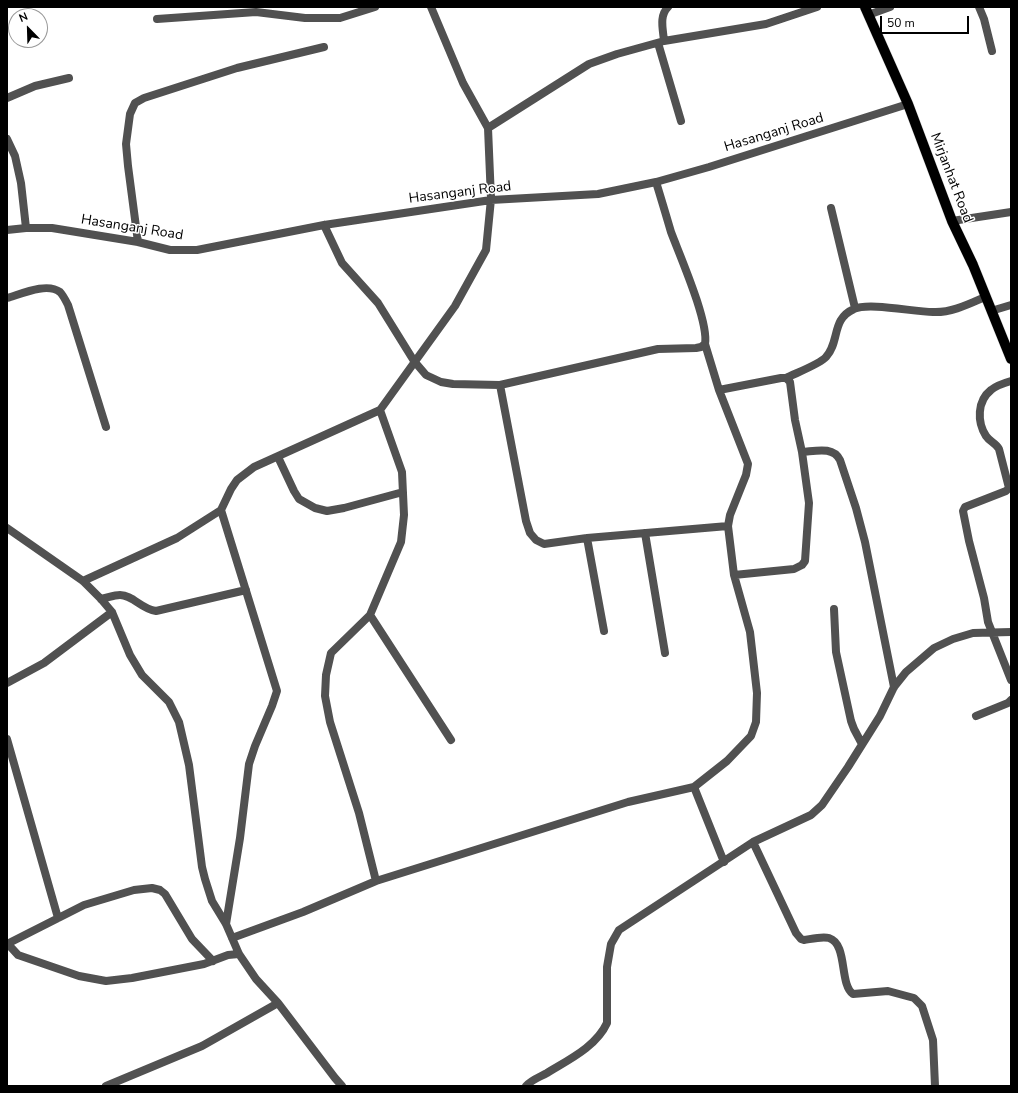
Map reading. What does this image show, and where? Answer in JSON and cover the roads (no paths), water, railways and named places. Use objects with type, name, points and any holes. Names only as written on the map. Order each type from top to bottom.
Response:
[{"type":"main road","name":"Mirjanhat Road","points":[[866,11],[908,104],[952,221],[1011,358]]},
{"type":"street","points":[[157,18],[230,10],[305,18],[340,18],[375,7]]},
{"type":"street","points":[[83,581],[177,538],[221,510],[237,480],[254,468],[380,410],[455,306],[486,250],[491,200],[488,128],[463,83],[431,7]]},
{"type":"street","points":[[668,7],[662,18],[661,42],[681,121]]},
{"type":"street","points":[[488,128],[590,64],[616,54],[661,42],[766,24],[817,7]]},
{"type":"street","points":[[866,11],[890,7]]},
{"type":"street","points":[[979,7],[984,19],[992,51]]},
{"type":"street","points":[[138,242],[128,173],[126,144],[130,114],[135,103],[144,98],[237,68],[324,47]]},
{"type":"street","points":[[7,98],[35,86],[69,78]]},
{"type":"street","name":"Hasanganj Road","points":[[7,230],[52,228],[138,242],[170,250],[197,250],[324,225],[491,200],[598,194],[656,182],[708,167],[908,104]]},
{"type":"street","points":[[7,139],[15,156],[21,184],[26,228]]},
{"type":"street","points":[[232,938],[303,912],[376,881],[628,802],[694,787],[727,761],[751,736],[756,722],[756,693],[750,632],[734,575],[728,526],[730,515],[746,475],[748,464],[719,390],[705,344],[705,332],[701,314],[671,231],[656,182]]},
{"type":"street","points":[[831,208],[855,308]]},
{"type":"street","points":[[952,221],[1011,212]]},
{"type":"street","points":[[324,225],[342,263],[378,303],[414,361],[426,375],[441,382],[453,384],[500,385],[652,350],[696,348],[705,344]]},
{"type":"street","points":[[7,298],[44,287],[54,288],[61,292],[68,305],[106,427]]},
{"type":"street","points":[[719,390],[786,378],[825,359],[831,350],[838,324],[841,319],[855,308],[873,307],[934,312],[958,308],[985,298]]},
{"type":"street","points":[[991,311],[1011,305]]},
{"type":"street","points":[[734,575],[794,570],[802,566],[805,561],[808,503],[802,452],[795,420],[790,382],[786,378]]},
{"type":"street","points":[[1011,380],[990,390],[983,402],[979,416],[980,422],[987,437],[996,444],[999,449],[1009,488],[1006,491],[965,507],[963,511],[969,541],[984,598],[986,616],[1011,680]]},
{"type":"street","points":[[500,385],[526,521],[530,533],[536,540],[544,544],[587,538],[728,526]]},
{"type":"street","points":[[376,881],[359,813],[330,722],[325,696],[326,676],[331,653],[370,614],[401,542],[404,515],[402,472],[380,410]]},
{"type":"street","points":[[802,452],[830,450],[838,455],[840,460],[856,508],[865,542],[894,687]]},
{"type":"street","points":[[278,457],[294,491],[299,498],[315,508],[327,511],[344,508],[403,492]]},
{"type":"street","points":[[221,510],[277,691],[249,764],[240,838],[226,924]]},
{"type":"street","points":[[7,528],[83,581],[100,599],[112,612],[130,655],[142,676],[169,702],[179,722],[189,765],[204,879],[212,901],[226,924],[239,954],[256,979],[278,1003],[342,1086]]},
{"type":"street","points":[[645,533],[665,653]]},
{"type":"street","points":[[587,538],[604,631]]},
{"type":"street","points":[[100,599],[120,595],[128,596],[147,609],[156,611],[246,590]]},
{"type":"street","points":[[834,609],[838,666],[851,721],[862,744]]},
{"type":"street","points":[[7,683],[44,663],[112,612]]},
{"type":"street","points":[[370,614],[452,740]]},
{"type":"street","points":[[526,1086],[568,1060],[596,1040],[603,1031],[607,1023],[607,967],[611,944],[619,930],[753,842],[812,815],[822,805],[880,716],[894,687],[914,664],[944,642],[973,633],[1011,632]]},
{"type":"street","points":[[976,716],[1008,703],[1011,700]]},
{"type":"street","points":[[7,739],[58,918]]},
{"type":"street","points":[[694,787],[724,862]]},
{"type":"street","points":[[753,842],[796,933],[801,939],[804,940],[828,938],[836,943],[843,964],[849,991],[853,994],[888,991],[914,998],[922,1006],[933,1040],[935,1086]]},
{"type":"street","points":[[213,960],[192,939],[165,894],[160,890],[152,888],[134,890],[84,905],[7,944],[18,955],[79,976],[106,981],[132,978],[204,964],[213,960],[239,954]]},
{"type":"street","points":[[106,1086],[202,1046],[278,1003]]}]
